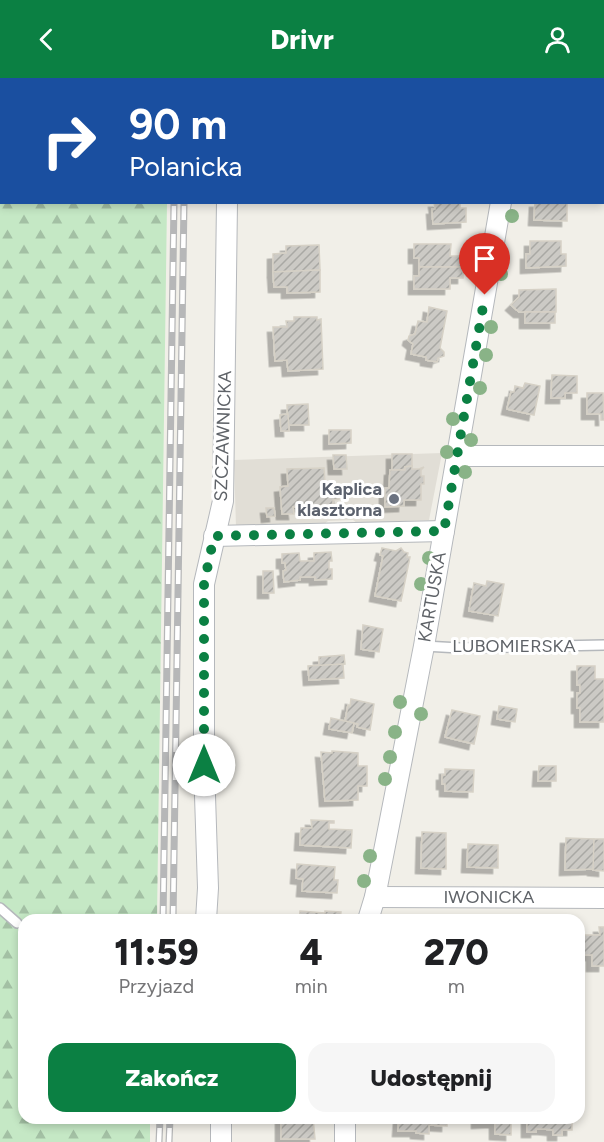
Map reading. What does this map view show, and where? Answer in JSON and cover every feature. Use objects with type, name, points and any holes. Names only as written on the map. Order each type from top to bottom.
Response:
[{"type":"street","name":"SZCZAWNICKA","points":[[206,914],[208,888],[204,765],[204,584],[223,501],[227,204]]},
{"type":"street","name":"KARTUSKA","points":[[370,914],[424,646],[501,204]]},
{"type":"street","points":[[457,456],[604,456]]},
{"type":"street","points":[[214,536],[444,531]]},
{"type":"street","name":"IWONICKA","points":[[375,897],[604,898]]},
{"type":"street","points":[[221,1124],[221,1142]]},
{"type":"street","points":[[345,1124],[345,1142]]},
{"type":"lane","name":"LUBOMIERSKA","points":[[424,646],[460,648],[604,645]]},
{"type":"lane","points":[[0,908],[17,922]]},
{"type":"shaded area","points":[[442,453],[429,520],[357,523],[353,520],[328,521],[324,524],[236,527],[234,460]]},
{"type":"green space","points":[[0,204],[167,204],[157,914],[18,914],[18,1124],[150,1124],[150,1142],[0,1142]]},
{"type":"building","points":[[434,204],[460,204],[460,208],[466,208],[466,222],[433,224],[432,209],[435,209]]},
{"type":"building","points":[[535,204],[567,204],[567,221],[534,220]]},
{"type":"building","points":[[530,241],[561,241],[561,254],[566,254],[566,266],[526,268],[526,254],[530,254]]},
{"type":"building","points":[[414,244],[451,244],[450,256],[462,256],[463,267],[419,267],[419,258],[414,258]]},
{"type":"building","points":[[319,245],[320,270],[273,272],[273,254],[286,253],[286,246]]},
{"type":"building","points":[[419,267],[463,267],[463,278],[450,278],[450,289],[414,289],[414,276],[419,276]]},
{"type":"building","points":[[320,270],[320,292],[287,293],[287,287],[274,287],[273,272]]},
{"type":"building","points":[[556,289],[556,312],[519,312],[511,305],[519,297],[519,290]]},
{"type":"building","points":[[429,307],[447,311],[440,348],[444,356],[438,358],[437,362],[411,354],[413,344],[408,340],[409,336],[415,334],[418,321],[427,322]]},
{"type":"building","points":[[525,312],[555,312],[555,323],[525,323]]},
{"type":"building","points":[[294,317],[321,319],[323,369],[288,371],[287,360],[275,361],[273,327],[287,327],[286,321],[294,321]]},
{"type":"building","points":[[552,375],[577,376],[577,393],[565,393],[565,398],[551,398]]},
{"type":"building","points":[[525,383],[540,386],[534,415],[507,409],[511,392],[514,392],[515,386],[523,388]]},
{"type":"building","points":[[587,393],[603,393],[604,420],[601,420],[601,414],[587,414]]},
{"type":"building","points":[[308,404],[309,425],[288,425],[287,405]]},
{"type":"building","points":[[288,414],[289,431],[281,431],[280,415]]},
{"type":"building","points":[[329,430],[351,430],[351,443],[329,444]]},
{"type":"building","points":[[392,454],[412,454],[412,466],[405,467],[405,470],[392,470]]},
{"type":"building","points":[[333,455],[346,455],[347,469],[334,469]]},
{"type":"building","points":[[412,466],[412,469],[424,467],[421,470],[424,484],[421,484],[421,500],[404,500],[404,506],[385,507],[385,488],[389,488],[390,470],[405,470],[405,467]]},
{"type":"building","points":[[324,468],[325,484],[338,484],[339,499],[333,500],[333,505],[293,507],[294,514],[282,514],[280,487],[288,486],[287,469]]},
{"type":"building","points":[[266,508],[274,508],[275,516],[267,517]]},
{"type":"building","points":[[382,548],[396,551],[401,548],[408,553],[407,557],[410,557],[401,601],[375,596],[383,556],[380,555]]},
{"type":"building","points":[[331,552],[332,561],[329,561],[329,569],[332,569],[332,579],[315,580],[315,577],[300,577],[300,580],[284,582],[283,571],[286,570],[285,563],[282,563],[282,554],[299,553],[300,561],[314,561],[314,553]]},
{"type":"building","points":[[263,571],[273,571],[274,593],[263,593]]},
{"type":"building","points":[[487,581],[504,584],[498,616],[469,611],[474,583],[486,586]]},
{"type":"building","points":[[363,625],[383,629],[379,652],[361,649]]},
{"type":"building","points":[[344,655],[345,664],[319,666],[319,657]]},
{"type":"building","points":[[343,664],[344,678],[309,680],[308,666]]},
{"type":"building","points":[[577,666],[595,666],[595,679],[604,679],[604,722],[580,722],[580,708],[577,708],[577,693],[580,693],[580,685],[577,685]]},
{"type":"building","points":[[351,699],[374,704],[370,730],[345,721]]},
{"type":"building","points":[[499,706],[517,709],[515,722],[497,719]]},
{"type":"building","points":[[452,710],[480,716],[474,744],[445,737]]},
{"type":"building","points":[[331,718],[354,723],[352,733],[329,729]]},
{"type":"building","points":[[332,751],[358,753],[358,766],[367,766],[367,786],[358,786],[358,800],[325,801],[321,752],[332,753]]},
{"type":"building","points":[[539,766],[556,766],[556,781],[538,781]]},
{"type":"building","points":[[445,769],[474,770],[473,792],[445,791],[442,775],[445,775]]},
{"type":"building","points":[[311,820],[334,821],[334,823],[329,823],[329,829],[352,830],[351,848],[300,845],[301,828],[312,828]]},
{"type":"building","points":[[422,832],[446,833],[446,869],[421,868]]},
{"type":"building","points":[[566,838],[594,839],[594,869],[565,870]]},
{"type":"building","points":[[594,839],[604,839],[604,871],[593,870]]},
{"type":"building","points":[[468,844],[498,845],[498,868],[467,867]]},
{"type":"building","points":[[297,864],[335,867],[334,880],[338,880],[337,893],[302,891],[303,879],[296,878]]},
{"type":"building","points":[[300,911],[341,912],[341,914],[300,914]]},
{"type":"building","points":[[599,927],[604,927],[604,966],[592,966],[592,955],[585,955],[585,935],[600,935]]},
{"type":"building","points":[[281,1124],[314,1124],[315,1139],[281,1139]]},
{"type":"building","points":[[399,1124],[447,1124],[447,1126],[429,1125],[429,1134],[398,1131]]},
{"type":"building","points":[[495,1124],[511,1124],[511,1135],[495,1134]]},
{"type":"building","points":[[527,1124],[572,1124],[572,1130],[562,1130],[562,1135],[553,1135],[553,1130],[543,1129],[527,1132]]},
{"type":"railway","points":[[163,914],[174,204]]},
{"type":"railway","points":[[173,914],[184,204]]},
{"type":"railway","points":[[159,1142],[160,1124]]},
{"type":"railway","points":[[169,1142],[170,1124]]},
{"type":"place","name":"Kaplica klasztorna","points":[[394,499]]},
{"type":"route","points":[[204,765],[204,584],[214,536],[444,531],[485,295]]}]
